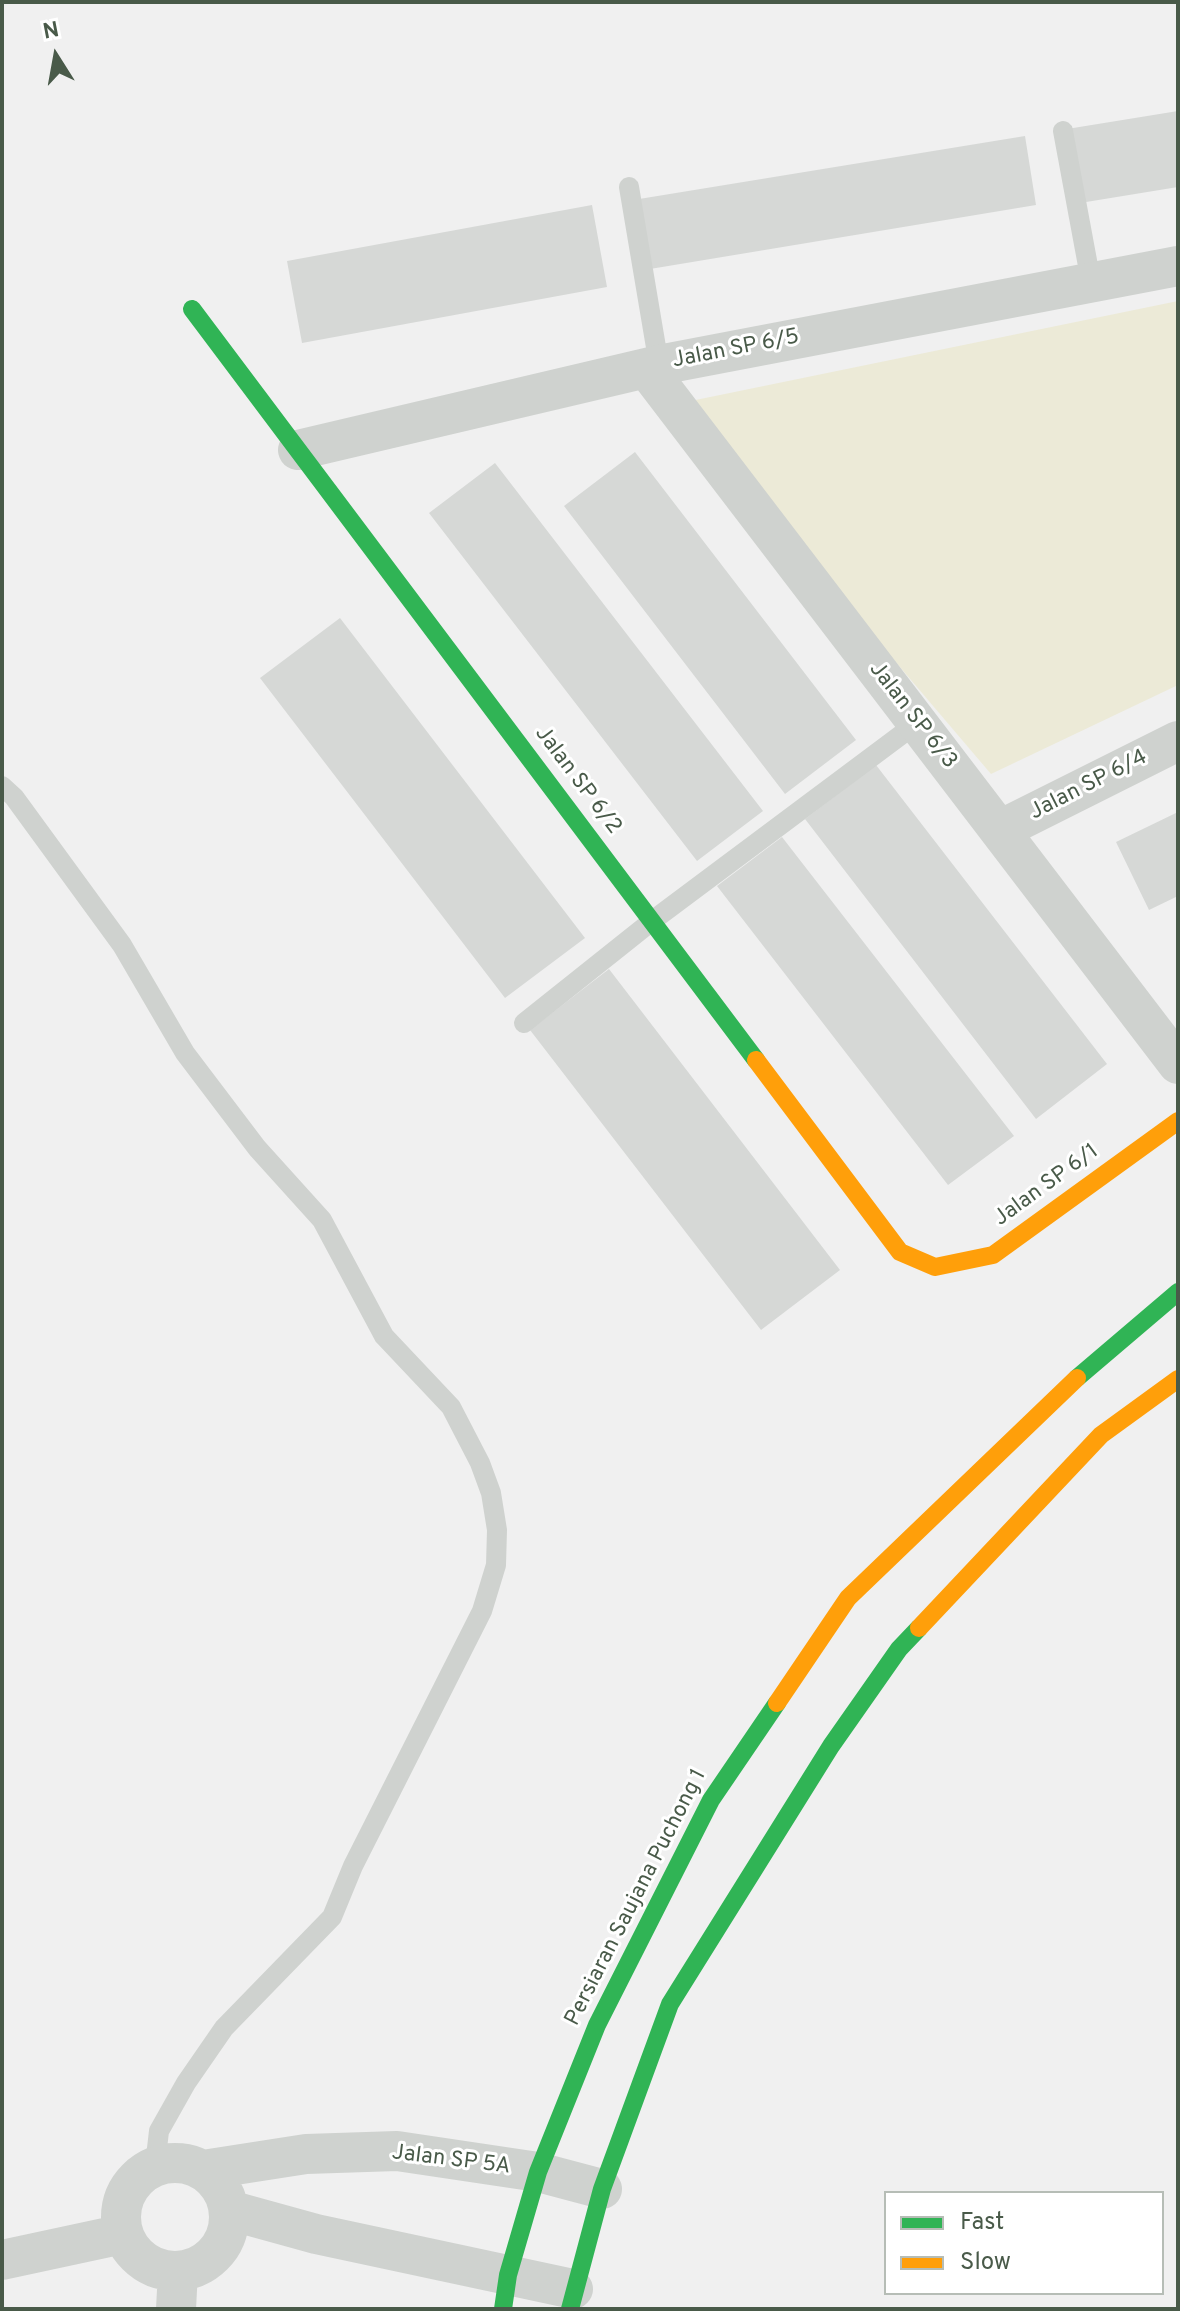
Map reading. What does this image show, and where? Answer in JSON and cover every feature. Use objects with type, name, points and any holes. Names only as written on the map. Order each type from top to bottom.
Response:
[{"type":"street","name":"Jalan SP 6/5","points":[[298,450],[653,367],[1178,266]]},
{"type":"street","name":"Jalan SP 6/2","points":[[192,309],[900,1252],[935,1267]]},
{"type":"street","name":"Jalan SP 6/3","points":[[653,367],[917,723],[1178,1064]]},
{"type":"street","name":"Jalan SP 6/4","points":[[1000,830],[1178,741]]},
{"type":"street","name":"Jalan SP 6/1","points":[[935,1267],[993,1255],[1178,1121]]},
{"type":"street","name":"Persiaran Saujana Puchong 1","points":[[506,2292],[538,2172],[597,2025],[711,1800],[848,1598],[1043,1407],[1178,1292]]},
{"type":"street","points":[[229,2210],[506,2292],[571,2299],[602,2189],[670,2004],[831,1746],[899,1649],[1101,1435],[1178,1379]]},
{"type":"street","name":"Jalan SP 5A","points":[[155,2166],[188,2164],[203,2170],[306,2154],[397,2151],[538,2172],[602,2189]]},
{"type":"street","points":[[155,2166],[140,2175],[123,2202],[120,2218],[131,2250],[177,2290],[196,2267],[222,2244],[229,2210],[216,2180],[203,2170]]},
{"type":"street","points":[[2,2260],[123,2234]]},
{"type":"lane","points":[[1063,131],[1091,282]]},
{"type":"lane","points":[[629,187],[653,367]]},
{"type":"lane","points":[[524,1023],[652,921],[917,723]]},
{"type":"lane","points":[[2,786],[14,797],[122,945],[185,1053],[257,1148],[322,1220],[384,1336],[451,1407],[480,1463],[491,1493],[497,1530],[496,1565],[482,1611],[353,1866],[332,1917],[224,2028],[186,2083],[159,2131],[155,2166]]},
{"type":"shaded area","points":[[1178,301],[1178,685],[991,774],[676,404]]},
{"type":"building","points":[[1178,111],[1178,187],[1080,203],[1067,129]]},
{"type":"building","points":[[1025,136],[1036,205],[644,270],[633,200]]},
{"type":"building","points":[[592,205],[607,287],[302,343],[287,261]]},
{"type":"building","points":[[635,452],[856,740],[785,794],[564,506]]},
{"type":"building","points":[[495,463],[763,811],[697,861],[429,513]]},
{"type":"building","points":[[340,618],[585,938],[505,998],[260,678]]},
{"type":"building","points":[[876,765],[1107,1064],[1036,1119],[805,819]]},
{"type":"building","points":[[1178,812],[1178,896],[1149,910],[1116,842]]},
{"type":"building","points":[[782,837],[1014,1136],[948,1185],[717,886]]},
{"type":"building","points":[[609,969],[840,1270],[761,1330],[530,1030]]},
{"type":"traffic: fast","points":[[192,309],[756,1060]]},
{"type":"traffic: fast","points":[[1077,1378],[1178,1292]]},
{"type":"traffic: fast","points":[[570,2309],[602,2189],[670,2004],[831,1746],[899,1649],[919,1628]]},
{"type":"traffic: fast","points":[[503,2309],[508,2275],[538,2172],[597,2025],[711,1800],[777,1703]]},
{"type":"traffic: slow","points":[[756,1060],[900,1252],[935,1267],[993,1255],[1178,1121]]},
{"type":"traffic: slow","points":[[777,1703],[848,1598],[1077,1378]]},
{"type":"traffic: slow","points":[[919,1628],[1101,1435],[1178,1379]]}]
